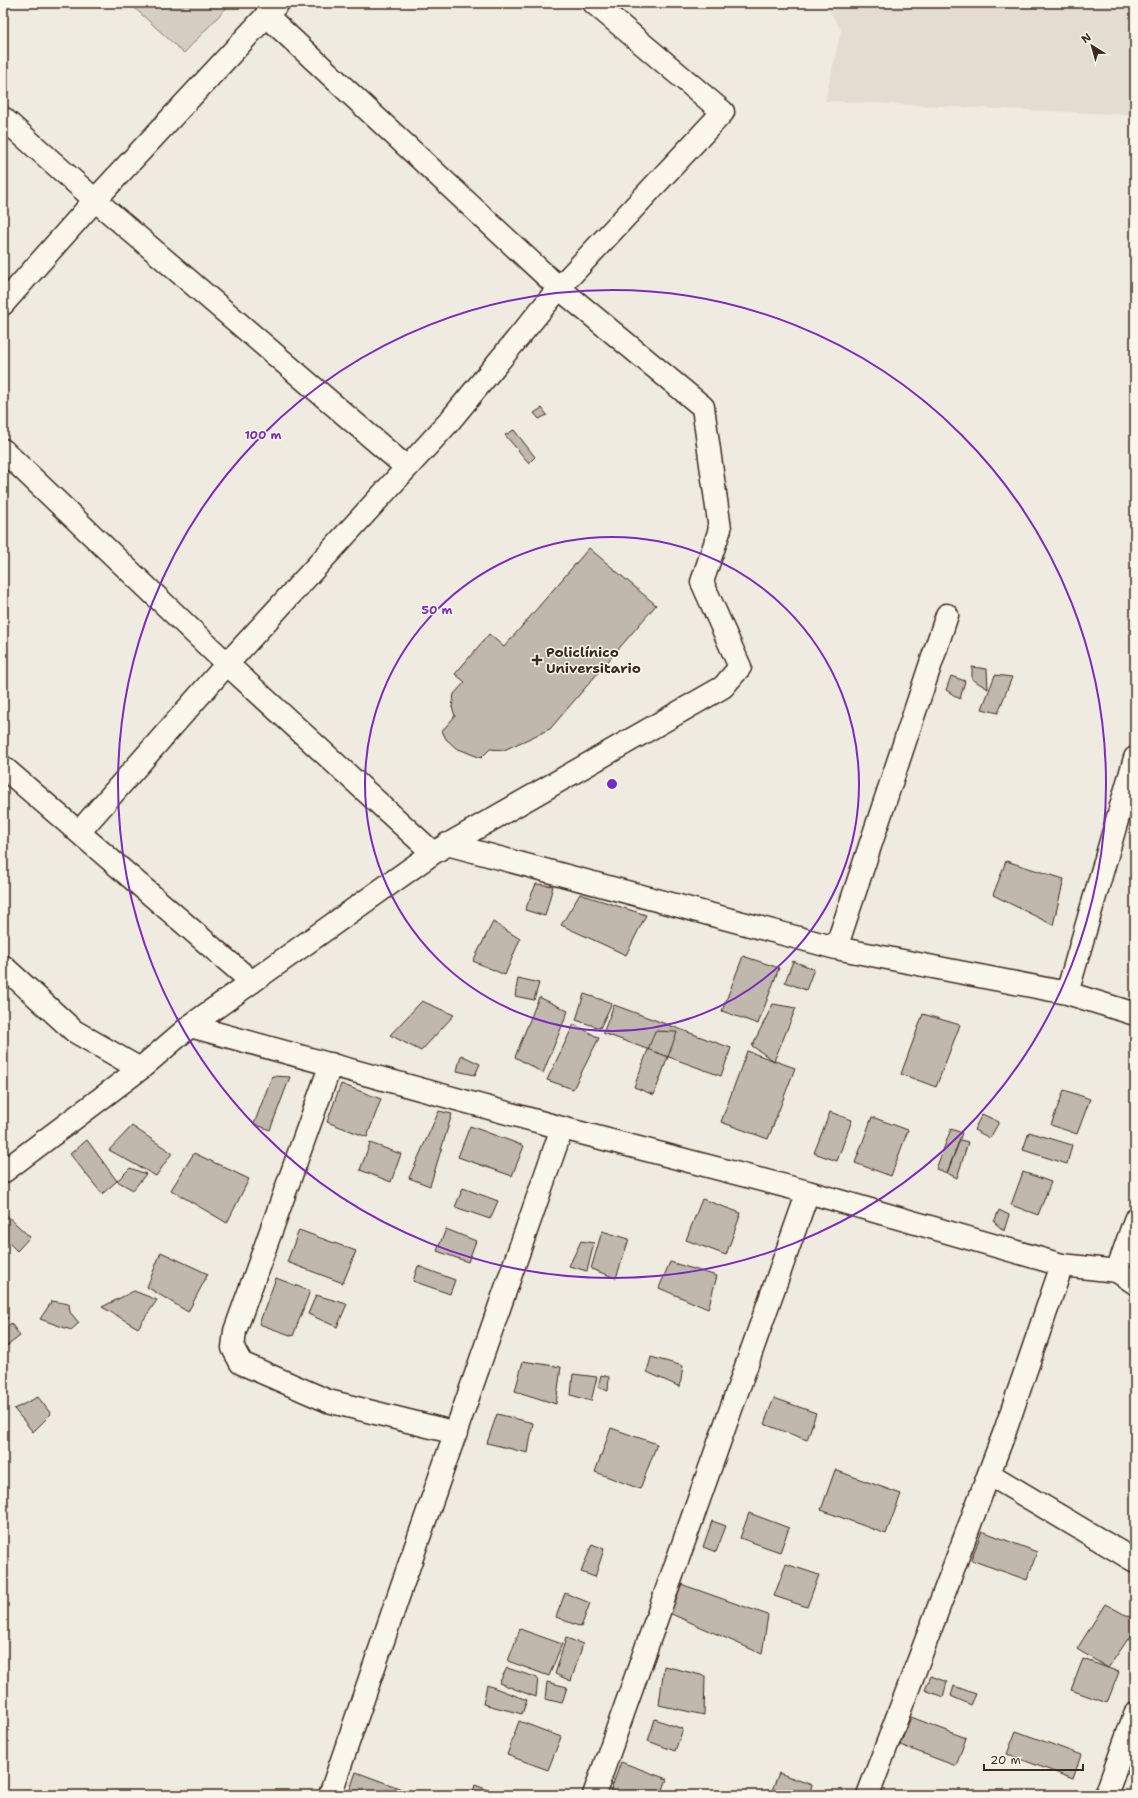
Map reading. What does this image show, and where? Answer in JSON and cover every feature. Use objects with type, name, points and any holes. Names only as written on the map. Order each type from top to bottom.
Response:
[{"type":"street","points":[[79,832],[227,664],[406,467],[448,423],[560,288],[723,112],[594,3]]},
{"type":"street","points":[[3,304],[94,200],[272,9],[560,288],[703,407],[720,529],[702,582],[740,667],[723,687],[440,849],[190,1026],[140,1068],[3,1172]]},
{"type":"street","points":[[3,118],[94,200],[406,467]]},
{"type":"street","points":[[3,450],[227,664],[440,849],[836,948],[1066,993],[1135,1014]]},
{"type":"street","points":[[836,948],[947,615]]},
{"type":"street","points":[[1066,993],[1135,758]]},
{"type":"street","points":[[3,767],[252,982]]},
{"type":"street","points":[[3,966],[74,1031],[140,1068]]},
{"type":"street","points":[[190,1026],[562,1128],[808,1192],[1062,1265],[1117,1271],[1135,1283]]},
{"type":"street","points":[[331,1064],[235,1330],[233,1348],[241,1363],[328,1401],[456,1433]]},
{"type":"street","points":[[330,1795],[562,1128]]},
{"type":"street","points":[[594,1795],[808,1192]]},
{"type":"street","points":[[1117,1271],[1135,1220]]},
{"type":"street","points":[[868,1795],[989,1474],[1062,1265]]},
{"type":"street","points":[[989,1474],[1135,1561]]},
{"type":"street","points":[[1106,1795],[1135,1714]]},
{"type":"shaded area","points":[[129,3],[231,3],[184,53]]},
{"type":"shaded area","points":[[825,3],[1135,3],[1135,115],[825,101],[841,30]]},
{"type":"building","points":[[542,408],[547,415],[539,419],[534,413]]},
{"type":"building","points":[[514,430],[535,457],[529,463],[505,435]]},
{"type":"building","name":"Policlínico Universitario","points":[[589,548],[656,605],[550,729],[504,750],[490,749],[481,758],[456,748],[446,739],[442,731],[455,716],[452,707],[454,694],[465,682],[455,674],[489,634],[504,647]]},
{"type":"building","points":[[972,667],[987,669],[988,689],[972,679]]},
{"type":"building","points":[[995,675],[1012,677],[998,713],[982,709]]},
{"type":"building","points":[[951,676],[965,681],[960,699],[946,690]]},
{"type":"building","points":[[1006,861],[1064,879],[1053,925],[993,895]]},
{"type":"building","points":[[536,884],[553,886],[545,916],[525,910]]},
{"type":"building","points":[[580,894],[646,915],[626,955],[561,925]]},
{"type":"building","points":[[493,922],[520,939],[505,975],[473,961]]},
{"type":"building","points":[[743,956],[779,968],[758,1024],[722,1011]]},
{"type":"building","points":[[793,961],[814,969],[806,990],[785,982]]},
{"type":"building","points":[[518,978],[539,983],[534,1000],[515,996]]},
{"type":"building","points":[[584,994],[612,1003],[600,1028],[576,1020]]},
{"type":"building","points":[[539,997],[568,1011],[543,1073],[515,1057]]},
{"type":"building","points":[[422,1001],[454,1015],[421,1051],[390,1035]]},
{"type":"building","points":[[773,1004],[796,1008],[774,1061],[752,1046]]},
{"type":"building","points":[[614,1005],[731,1048],[721,1076],[603,1033]]},
{"type":"building","points":[[923,1014],[960,1025],[936,1087],[901,1074]]},
{"type":"building","points":[[574,1024],[599,1038],[573,1089],[547,1080]]},
{"type":"building","points":[[655,1031],[677,1032],[654,1095],[634,1087]]},
{"type":"building","points":[[747,1051],[795,1068],[768,1139],[721,1122]]},
{"type":"building","points":[[461,1055],[480,1064],[475,1075],[457,1071]]},
{"type":"building","points":[[272,1076],[290,1077],[270,1130],[254,1124]]},
{"type":"building","points":[[341,1084],[381,1099],[367,1137],[327,1122]]},
{"type":"building","points":[[1064,1090],[1090,1099],[1077,1134],[1051,1125]]},
{"type":"building","points":[[439,1111],[452,1114],[430,1186],[409,1178]]},
{"type":"building","points":[[830,1112],[852,1120],[837,1161],[814,1153]]},
{"type":"building","points":[[982,1114],[999,1122],[990,1138],[974,1130]]},
{"type":"building","points":[[872,1117],[908,1130],[891,1176],[855,1163]]},
{"type":"building","points":[[132,1126],[172,1153],[156,1176],[109,1150]]},
{"type":"building","points":[[470,1126],[524,1146],[512,1176],[458,1157]]},
{"type":"building","points":[[951,1129],[962,1133],[947,1173],[936,1169]]},
{"type":"building","points":[[1029,1132],[1072,1145],[1067,1164],[1023,1150]]},
{"type":"building","points":[[87,1140],[117,1181],[102,1194],[70,1154]]},
{"type":"building","points":[[960,1140],[968,1142],[957,1178],[947,1173]]},
{"type":"building","points":[[370,1143],[401,1154],[391,1182],[360,1170]]},
{"type":"building","points":[[194,1153],[249,1179],[227,1223],[171,1190]]},
{"type":"building","points":[[130,1168],[146,1174],[133,1190],[117,1181]]},
{"type":"building","points":[[1023,1172],[1051,1182],[1038,1215],[1011,1205]]},
{"type":"building","points":[[463,1188],[498,1201],[490,1219],[455,1207]]},
{"type":"building","points":[[702,1199],[741,1213],[726,1255],[686,1240]]},
{"type":"building","points":[[999,1210],[1009,1215],[1004,1231],[994,1222]]},
{"type":"building","points":[[3,1212],[30,1237],[17,1251],[3,1237]]},
{"type":"building","points":[[446,1229],[476,1241],[468,1262],[437,1251]]},
{"type":"building","points":[[299,1230],[356,1251],[343,1283],[287,1262]]},
{"type":"building","points":[[602,1231],[629,1239],[616,1278],[591,1269]]},
{"type":"building","points":[[581,1241],[594,1243],[587,1271],[569,1266]]},
{"type":"building","points":[[161,1252],[208,1274],[188,1312],[147,1287]]},
{"type":"building","points":[[670,1262],[717,1276],[708,1309],[659,1288]]},
{"type":"building","points":[[418,1266],[455,1280],[450,1294],[413,1281]]},
{"type":"building","points":[[276,1278],[310,1291],[293,1336],[259,1324]]},
{"type":"building","points":[[134,1291],[157,1300],[138,1328],[102,1307]]},
{"type":"building","points":[[316,1295],[347,1304],[337,1327],[308,1314]]},
{"type":"building","points":[[52,1301],[69,1304],[70,1312],[79,1323],[71,1330],[40,1319]]},
{"type":"building","points":[[3,1314],[8,1318],[3,1323]]},
{"type":"building","points":[[11,1323],[20,1336],[3,1349],[3,1332]]},
{"type":"building","points":[[651,1357],[683,1366],[680,1387],[647,1372]]},
{"type":"building","points":[[523,1361],[561,1367],[556,1404],[515,1391]]},
{"type":"building","points":[[573,1374],[597,1377],[591,1401],[571,1395]]},
{"type":"building","points":[[601,1375],[609,1377],[608,1391],[598,1387]]},
{"type":"building","points":[[38,1397],[51,1414],[33,1432],[14,1409]]},
{"type":"building","points":[[774,1398],[816,1413],[807,1440],[764,1424]]},
{"type":"building","points":[[497,1414],[533,1423],[528,1453],[487,1443]]},
{"type":"building","points":[[611,1428],[657,1444],[640,1489],[595,1472]]},
{"type":"building","points":[[835,1470],[901,1494],[886,1534],[821,1510]]},
{"type":"building","points":[[749,1513],[789,1528],[780,1552],[740,1538]]},
{"type":"building","points":[[712,1521],[726,1526],[716,1552],[703,1547]]},
{"type":"building","points":[[982,1531],[1037,1552],[1027,1580],[971,1560]]},
{"type":"building","points":[[592,1544],[604,1549],[595,1577],[581,1572]]},
{"type":"building","points":[[786,1564],[819,1575],[807,1607],[774,1596]]},
{"type":"building","points":[[678,1583],[768,1615],[762,1654],[667,1612]]},
{"type":"building","points":[[565,1593],[590,1603],[581,1627],[556,1617]]},
{"type":"building","points":[[1105,1604],[1135,1620],[1135,1629],[1108,1668],[1077,1649]]},
{"type":"building","points":[[520,1629],[562,1644],[549,1676],[508,1661]]},
{"type":"building","points":[[566,1638],[583,1644],[571,1681],[555,1674]]},
{"type":"building","points":[[1083,1659],[1119,1672],[1107,1703],[1071,1690]]},
{"type":"building","points":[[664,1666],[705,1676],[704,1715],[659,1705]]},
{"type":"building","points":[[507,1668],[538,1678],[536,1697],[499,1683]]},
{"type":"building","points":[[931,1676],[947,1682],[943,1697],[925,1690]]},
{"type":"building","points":[[547,1682],[567,1687],[562,1703],[545,1699]]},
{"type":"building","points":[[487,1685],[527,1700],[522,1714],[483,1704]]},
{"type":"building","points":[[954,1686],[976,1694],[971,1705],[951,1696]]},
{"type":"building","points":[[911,1717],[966,1738],[956,1766],[900,1745]]},
{"type":"building","points":[[655,1719],[683,1729],[675,1751],[648,1741]]},
{"type":"building","points":[[519,1721],[561,1737],[548,1770],[507,1755]]},
{"type":"building","points":[[1016,1731],[1081,1755],[1073,1779],[1007,1754]]},
{"type":"building","points":[[621,1762],[667,1779],[661,1795],[609,1795]]},
{"type":"building","points":[[356,1772],[418,1795],[348,1795]]},
{"type":"building","points":[[779,1773],[812,1785],[809,1795],[770,1795]]},
{"type":"building","points":[[475,1785],[502,1795],[472,1795]]},
{"type":"place","name":"Policlínico Universitario","points":[[537,660]]}]
